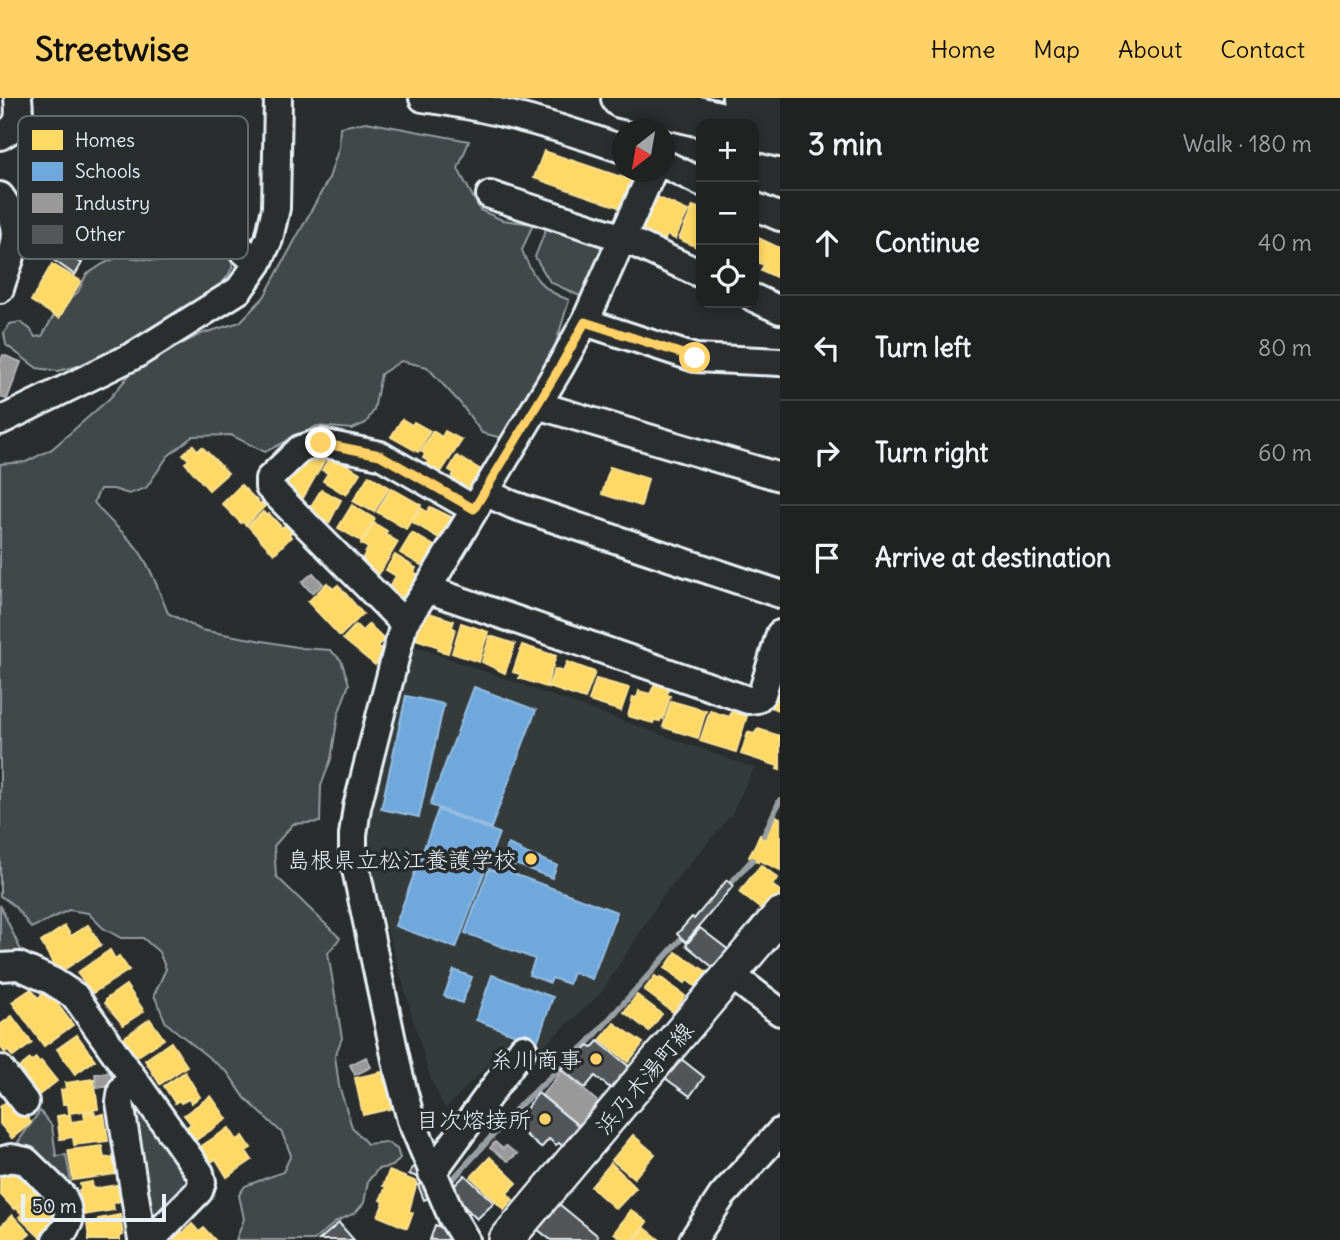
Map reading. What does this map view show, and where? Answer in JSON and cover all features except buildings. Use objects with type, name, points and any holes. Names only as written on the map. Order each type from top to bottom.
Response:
[{"type":"highway","points":[[621,98],[710,119]]},
{"type":"highway","points":[[742,98],[780,108]]},
{"type":"highway","points":[[759,131],[780,136]]},
{"type":"main road","name":"浜乃木湯町線","points":[[506,1240],[780,915]]},
{"type":"street","points":[[18,98],[20,116]]},
{"type":"street","points":[[0,421],[135,355],[239,289],[258,263],[269,239],[276,208],[278,98]]},
{"type":"street","points":[[424,98],[458,103],[558,127],[612,146]]},
{"type":"street","points":[[0,136],[11,131],[18,121]]},
{"type":"street","points":[[675,169],[696,180]]},
{"type":"street","points":[[466,1240],[432,1173],[411,1120],[399,1074],[353,855],[357,807],[404,623],[427,589],[585,322],[648,182]]},
{"type":"street","points":[[490,195],[623,238],[696,272]]},
{"type":"street","points":[[0,196],[16,228],[16,242],[0,289]]},
{"type":"street","points":[[759,208],[780,217]]},
{"type":"street","points":[[248,255],[258,263]]},
{"type":"street","points":[[759,300],[780,310]]},
{"type":"street","points":[[585,322],[695,358],[780,362]]},
{"type":"street","points":[[537,405],[780,477]]},
{"type":"street","points":[[404,623],[269,487],[269,479],[300,449],[321,443],[380,455],[479,500],[513,505],[780,594]]},
{"type":"street","points":[[427,589],[748,700],[757,699],[762,694],[780,634]]},
{"type":"street","points":[[0,967],[19,966],[52,981],[75,996],[200,1173],[202,1182],[199,1191],[151,1240]]},
{"type":"street","points":[[730,974],[780,1012]]},
{"type":"street","points":[[432,1173],[523,1048]]},
{"type":"street","points":[[0,1069],[25,1102]]},
{"type":"street","points":[[130,1077],[122,1090],[120,1102],[142,1240]]},
{"type":"street","points":[[693,1240],[722,1196],[778,1139]]},
{"type":"street","points":[[0,1161],[11,1158],[26,1161],[63,1197],[69,1221],[56,1240]]},
{"type":"shaded area","points":[[366,122],[469,141],[458,169],[480,210],[502,220],[533,224],[522,250],[526,259],[544,287],[569,300],[553,353],[503,438],[482,433],[460,403],[427,367],[401,361],[381,374],[374,410],[366,423],[352,429],[317,426],[265,452],[231,435],[193,436],[168,456],[146,488],[129,494],[113,489],[100,489],[94,502],[141,554],[168,613],[201,630],[302,648],[330,650],[341,660],[349,684],[338,715],[331,759],[321,786],[320,822],[293,824],[274,846],[276,876],[340,938],[328,953],[342,1038],[335,1056],[339,1086],[352,1127],[367,1144],[386,1142],[397,1149],[400,1158],[393,1166],[378,1169],[368,1181],[364,1203],[355,1213],[337,1221],[314,1240],[236,1240],[244,1219],[239,1195],[245,1186],[283,1172],[291,1155],[282,1133],[245,1098],[228,1073],[166,1023],[154,995],[166,969],[159,952],[143,938],[121,938],[103,928],[88,913],[69,910],[31,928],[14,906],[0,896],[0,464],[26,462],[52,449],[110,398],[136,367],[201,334],[240,322],[264,297],[329,178],[339,147],[340,127]]},
{"type":"shaded area","points":[[548,224],[598,242],[602,252],[586,289],[580,296],[550,282],[535,257]]},
{"type":"shaded area","points":[[114,259],[166,262],[171,259],[230,259],[233,266],[219,287],[91,363],[58,371],[37,368],[6,345],[4,333],[10,324],[20,322],[30,329],[35,337],[42,336],[56,312],[78,292],[86,275],[103,264]]},
{"type":"shaded area","name":"島根県立松江養護学校","points":[[408,644],[754,768],[731,815],[665,893],[601,993],[536,1053],[512,1040],[445,1109],[430,1077],[376,891],[361,828]]},
{"type":"shaded area","points":[[0,905],[24,957],[0,959]]},
{"type":"shaded area","points":[[139,1101],[189,1178],[188,1185],[155,1222],[142,1217],[126,1103]]},
{"type":"shaded area","points":[[40,1111],[52,1126],[56,1156],[66,1155],[71,1182],[66,1190],[18,1142]]},
{"type":"waterway","points":[[764,835],[780,800]]},
{"type":"waterway","points":[[731,883],[752,860]]},
{"type":"waterway","points":[[454,1178],[522,1103],[587,1044],[681,939]]},
{"type":"place","name":"島根県立松江養護学校","points":[[531,859]]},
{"type":"place","name":"糸川商事","points":[[596,1059]]},
{"type":"place","name":"目次熔接所","points":[[545,1119]]},
{"type":"route","points":[[321,443],[380,455],[474,509],[585,322],[695,358]]}]
